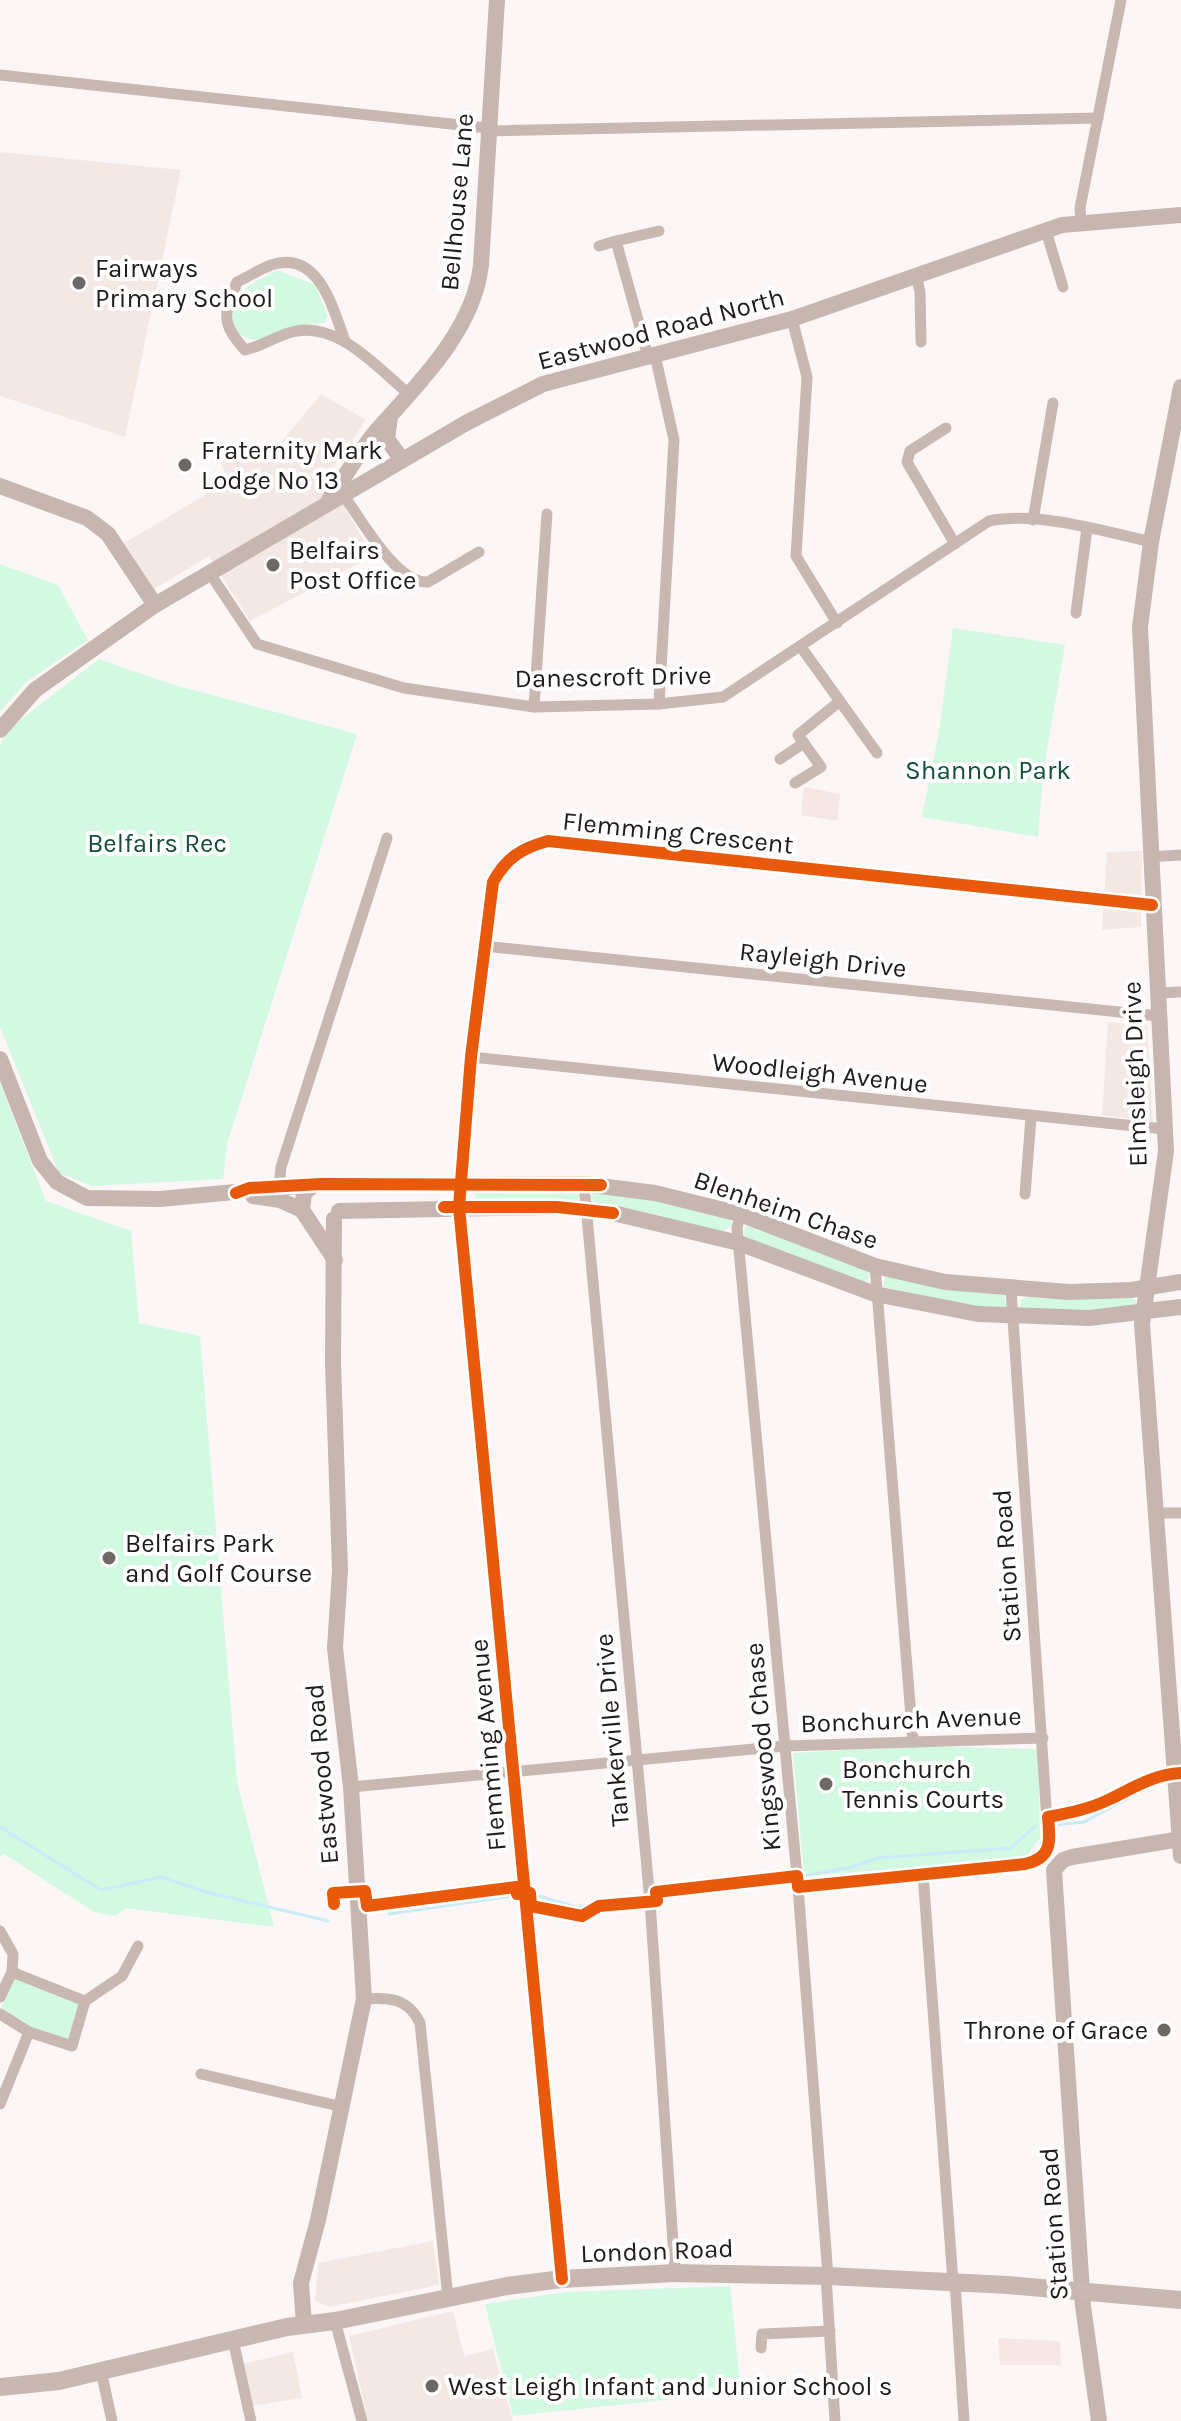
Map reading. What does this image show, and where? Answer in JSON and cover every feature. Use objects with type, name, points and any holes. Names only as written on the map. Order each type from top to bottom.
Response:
[{"type":"main road","name":"London Road","points":[[0,2387],[59,2381],[304,2324],[562,2279],[675,2273],[827,2276],[954,2282],[1181,2300]]},
{"type":"street","name":"Bellhouse Lane","points":[[326,505],[353,466],[379,439],[390,417],[454,336],[475,298],[481,265],[497,0]]},
{"type":"street","points":[[1081,221],[1080,208],[1121,0]]},
{"type":"street","points":[[0,75],[488,129],[1098,118]]},
{"type":"street","name":"Eastwood Road North","points":[[0,730],[35,690],[155,605],[365,481],[543,384],[792,319],[1081,221],[1181,215]]},
{"type":"street","points":[[599,246],[659,231]]},
{"type":"street","points":[[1046,231],[1063,287]]},
{"type":"street","points":[[616,241],[674,440],[659,704]]},
{"type":"street","points":[[345,341],[326,288],[310,270],[273,264],[237,282],[225,314],[229,332],[245,350],[268,344],[290,332],[317,328],[345,341],[408,393]]},
{"type":"street","points":[[917,279],[921,342]]},
{"type":"street","points":[[792,319],[807,377],[796,556],[837,623]]},
{"type":"street","name":"Elmsleigh Drive","points":[[1181,387],[1151,542],[1140,627],[1149,857],[1166,1151],[1144,1312],[1181,1845]]},
{"type":"street","points":[[1033,520],[1053,403]]},
{"type":"street","points":[[946,428],[910,451],[907,462],[955,544]]},
{"type":"street","points":[[379,439],[402,460]]},
{"type":"street","points":[[353,466],[365,481]]},
{"type":"street","points":[[0,486],[87,518],[108,534],[155,605]]},
{"type":"street","points":[[343,495],[365,521],[386,558],[420,582],[428,582],[479,552]]},
{"type":"street","points":[[534,707],[547,514]]},
{"type":"street","name":"Danescroft Drive","points":[[209,572],[248,634],[269,649],[404,688],[534,707],[659,704],[723,697],[989,521],[1008,517],[1033,520],[1151,542]]},
{"type":"street","points":[[1076,613],[1087,528]]},
{"type":"street","points":[[801,647],[877,753]]},
{"type":"street","points":[[795,783],[821,767],[798,735],[840,701]]},
{"type":"street","points":[[780,759],[804,743]]},
{"type":"street","points":[[279,1187],[281,1167],[387,838]]},
{"type":"street","name":"Flemming Crescent","points":[[459,1207],[471,1057],[493,882],[502,866],[516,853],[548,841],[1152,905]]},
{"type":"street","points":[[1149,857],[1181,855]]},
{"type":"street","name":"Rayleigh Drive","points":[[483,946],[1158,1016]]},
{"type":"street","points":[[1157,993],[1181,992]]},
{"type":"street","name":"Woodleigh Avenue","points":[[471,1057],[1031,1118],[1164,1129]]},
{"type":"street","points":[[0,1059],[46,1170],[67,1189],[99,1200],[236,1193],[267,1197],[307,1216],[328,1222],[337,1215],[339,1196],[320,1185],[249,1188],[236,1193]]},
{"type":"street","points":[[1025,1194],[1031,1118]]},
{"type":"street","name":"Blenheim Chase","points":[[320,1185],[584,1184],[655,1193],[740,1214],[875,1266],[945,1282],[1011,1290],[1069,1292],[1146,1288],[1181,1282]]},
{"type":"street","name":"Tankerville Drive","points":[[584,1184],[650,1901],[675,2273]]},
{"type":"street","points":[[320,1185],[304,1193],[307,1216],[335,1260]]},
{"type":"street","name":"Blenheim Chase","points":[[337,1215],[459,1207],[586,1210],[663,1223],[739,1243],[875,1294],[945,1310],[1014,1317],[1089,1318],[1181,1307]]},
{"type":"street","name":"Flemming Avenue","points":[[459,1207],[562,2279]]},
{"type":"street","name":"Kingswood Chase","points":[[740,1214],[739,1243],[798,1887],[835,2421]]},
{"type":"street","name":"Eastwood Road","points":[[304,2324],[301,2283],[343,2107],[364,1999],[351,1787],[335,1648],[340,1570],[333,1363],[337,1215]]},
{"type":"street","points":[[875,1266],[913,1742]]},
{"type":"street","name":"Station Road","points":[[923,1874],[1035,1862],[1049,1850],[1011,1290]]},
{"type":"street","points":[[1156,1513],[1181,1513]]},
{"type":"street","name":"Bonchurch Avenue","points":[[351,1787],[785,1746],[1043,1738]]},
{"type":"street","name":"Station Road","points":[[1099,2421],[1083,2291],[1054,1870],[1063,1860],[1156,1840],[1181,1845]]},
{"type":"street","points":[[798,1887],[923,1874],[964,2421]]},
{"type":"street","points":[[0,1931],[13,1954],[12,1972],[0,1997]]},
{"type":"street","points":[[0,2014],[29,2032],[72,2046],[85,2001],[122,1976],[138,1946]]},
{"type":"street","points":[[12,1972],[85,2001]]},
{"type":"street","points":[[364,1999],[386,1998],[403,2002],[420,2023],[448,2298]]},
{"type":"street","points":[[0,2104],[29,2032]]},
{"type":"street","points":[[201,2074],[343,2107]]},
{"type":"street","points":[[335,2321],[362,2421]]},
{"type":"street","points":[[761,2348],[762,2334],[830,2331]]},
{"type":"street","points":[[233,2340],[251,2421]]},
{"type":"street","points":[[101,2371],[112,2421]]},
{"type":"shaded area","name":"Fairways Primary School","points":[[0,152],[181,170],[125,437],[0,396]]},
{"type":"shaded area","points":[[321,394],[366,420],[327,478],[373,556],[250,621],[209,556],[154,589],[124,543],[229,481],[213,448],[273,452]]},
{"type":"shaded area","points":[[804,787],[840,794],[837,821],[801,815]]},
{"type":"shaded area","points":[[1142,851],[1141,927],[1102,930],[1107,852]]},
{"type":"shaded area","points":[[1108,1022],[1147,1026],[1153,1122],[1102,1115]]},
{"type":"shaded area","points":[[433,2241],[439,2285],[329,2307],[315,2301],[318,2263]]},
{"type":"shaded area","name":"West Leigh Infant and Junior School s","points":[[453,2311],[464,2356],[493,2349],[513,2421],[368,2421],[349,2336]]},
{"type":"shaded area","points":[[998,2338],[1060,2341],[1061,2365],[1000,2365]]},
{"type":"shaded area","points":[[293,2352],[302,2398],[253,2406],[243,2364]]},
{"type":"green space","points":[[278,270],[315,285],[328,316],[324,323],[296,326],[262,339],[241,336],[233,330],[234,307],[238,298],[258,280]]},
{"type":"green space","points":[[0,564],[58,585],[88,640],[26,682],[0,712]]},
{"type":"green space","name":"Shannon Park","points":[[953,628],[1065,645],[1044,767],[1038,837],[922,817],[939,731]]},
{"type":"green space","name":"Belfairs Rec","points":[[99,659],[171,684],[357,734],[227,1144],[223,1179],[92,1186],[59,1173],[0,1027],[0,746],[6,731]]},
{"type":"green space","name":"Belfairs Park and Golf Course","points":[[0,1083],[46,1201],[131,1231],[139,1323],[200,1336],[237,1781],[274,1927],[126,1908],[115,1916],[94,1912],[4,1854],[0,1857]]},
{"type":"green space","points":[[473,1187],[578,1191],[579,1198],[577,1201],[477,1203]]},
{"type":"green space","points":[[594,1192],[626,1193],[730,1218],[732,1225],[722,1232],[594,1205],[591,1196]]},
{"type":"green space","points":[[748,1225],[868,1271],[869,1278],[862,1284],[746,1239],[743,1231]]},
{"type":"green space","points":[[885,1276],[1004,1295],[1007,1306],[1004,1310],[980,1308],[883,1287]]},
{"type":"green space","points":[[1132,1298],[1137,1302],[1136,1306],[1086,1313],[1020,1309],[1021,1299]]},
{"type":"green space","points":[[914,1746],[1038,1749],[1040,1838],[1024,1859],[804,1876],[793,1753]]},
{"type":"green space","points":[[14,1976],[82,2003],[70,2042],[30,2029],[0,2010]]},
{"type":"green space","points":[[730,2286],[741,2392],[513,2416],[485,2304],[566,2292]]},
{"type":"waterway","points":[[1054,1825],[1084,1822],[1155,1784]]},
{"type":"waterway","points":[[803,1876],[852,1867],[878,1858],[1011,1848],[1035,1826]]},
{"type":"waterway","points":[[0,1827],[101,1890],[161,1877],[206,1892],[328,1921]]},
{"type":"waterway","points":[[660,1897],[786,1879]]},
{"type":"waterway","points":[[532,1894],[576,1907],[641,1899]]},
{"type":"waterway","points":[[389,1914],[514,1896]]},
{"type":"cycle path","points":[[562,2279],[459,1207],[471,1057],[493,882],[503,866],[516,855],[548,841],[1152,905]]},
{"type":"cycle path","points":[[236,1193],[249,1188],[321,1184],[601,1185]]},
{"type":"cycle path","points":[[444,1207],[557,1207],[613,1213]]},
{"type":"cycle path","points":[[334,1904],[333,1893],[365,1891],[367,1906],[516,1887],[517,1894],[530,1893],[531,1906],[582,1916],[599,1906],[657,1901],[656,1892],[797,1876],[798,1887],[1025,1864],[1041,1858],[1048,1847],[1048,1817],[1087,1808],[1152,1779],[1181,1773]]},
{"type":"place","name":"Fairways Primary School","points":[[79,283]]},
{"type":"place","name":"Fraternity Mark Lodge No 13","points":[[185,465]]},
{"type":"place","name":"Belfairs Post Office","points":[[273,565]]},
{"type":"place","name":"Belfairs Park and Golf Course","points":[[109,1558]]},
{"type":"place","name":"Bonchurch Tennis Courts","points":[[826,1784]]},
{"type":"place","name":"Throne of Grace","points":[[1164,2030]]},
{"type":"place","name":"West Leigh Infant and Junior School s","points":[[432,2386]]}]
